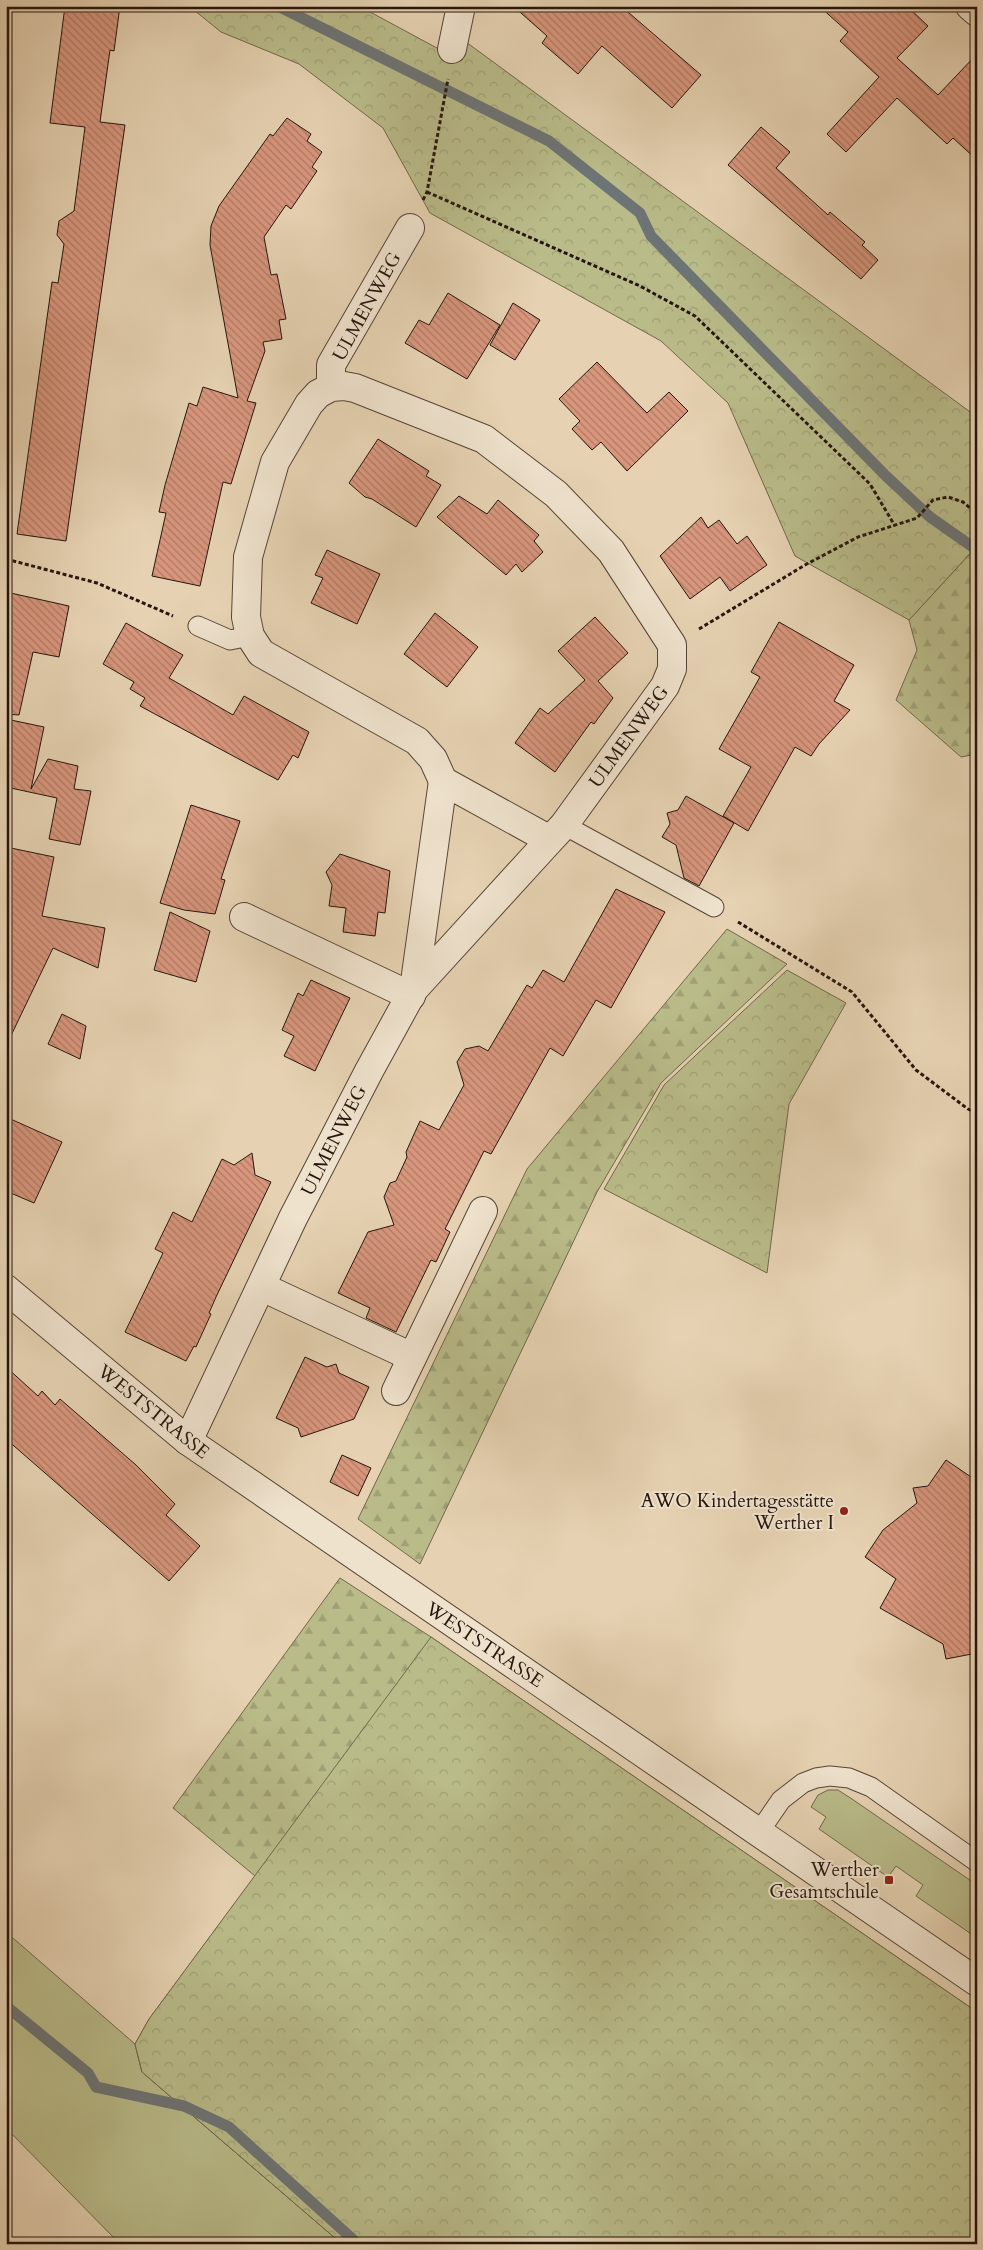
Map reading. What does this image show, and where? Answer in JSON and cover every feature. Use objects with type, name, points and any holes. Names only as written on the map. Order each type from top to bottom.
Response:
[{"type":"street","points":[[452,49],[460,6]]},
{"type":"street","points":[[970,6],[977,12]]},
{"type":"street","name":"ULMENWEG","points":[[331,387],[331,365],[410,228]]},
{"type":"street","name":"ULMENWEG","points":[[188,1441],[298,1209],[412,992],[557,832],[665,686],[672,669],[672,645],[611,551],[556,494],[484,439],[355,388],[344,386],[331,387],[318,394],[309,404],[275,462],[248,557],[246,617],[250,636],[261,653],[417,741],[433,759],[443,781],[412,992]]},
{"type":"street","points":[[443,781],[557,832]]},
{"type":"street","points":[[244,917],[412,992]]},
{"type":"street","points":[[396,1391],[483,1211]]},
{"type":"street","points":[[262,1287],[412,1357]]},
{"type":"street","name":"WESTSTRASSE","points":[[6,1289],[188,1441],[977,1982]]},
{"type":"lane","points":[[198,626],[230,640],[250,636]]},
{"type":"lane","points":[[557,832],[714,907]]},
{"type":"lane","points":[[759,1832],[781,1800],[803,1783],[816,1778],[830,1776],[849,1778],[871,1787],[977,1862]]},
{"type":"path","points":[[447,85],[427,192],[640,286],[695,316],[870,484],[895,526]]},
{"type":"path","points":[[672,645],[814,560],[858,537],[917,518],[933,500],[948,497],[963,502],[977,514]]},
{"type":"path","points":[[6,559],[97,583],[198,626]]},
{"type":"path","points":[[714,907],[852,992],[916,1070],[968,1109],[977,1113]]},
{"type":"green space","points":[[189,6],[359,6],[461,61],[466,42],[977,417],[977,546],[909,620],[795,556],[728,403],[661,341],[430,213],[383,128],[299,64],[221,32]]},
{"type":"green space","points":[[977,546],[977,754],[961,757],[896,700],[917,650],[909,620]]},
{"type":"green space","points":[[727,929],[787,964],[661,1083],[597,1192],[420,1564],[358,1519],[527,1169]]},
{"type":"green space","points":[[787,970],[846,1003],[789,1104],[767,1273],[604,1189],[664,1085]]},
{"type":"green space","points":[[340,1578],[431,1637],[977,2012],[342,2244],[142,2072],[135,2044],[149,2019],[255,1876],[173,1808]]},
{"type":"green space","points":[[431,1637],[977,2012],[977,2244],[342,2244],[142,2072],[135,2044],[149,2019]]},
{"type":"green space","points":[[828,1790],[838,1790],[977,1885],[977,1938],[916,1896],[923,1885],[896,1866],[888,1877],[819,1829],[826,1817],[811,1807],[818,1795]]},
{"type":"green space","points":[[6,1932],[135,2044],[142,2072],[342,2244],[120,2244],[6,2128]]},
{"type":"building","points":[[65,6],[120,6],[114,51],[110,50],[100,122],[125,125],[66,541],[17,534],[52,282],[58,283],[64,244],[57,235],[59,221],[74,211],[85,127],[50,123]]},
{"type":"building","points":[[513,6],[621,6],[701,75],[672,108],[602,46],[578,74],[542,43],[547,36]]},
{"type":"building","points":[[819,6],[907,6],[928,26],[897,58],[938,95],[977,54],[977,160],[953,138],[947,144],[897,98],[846,152],[827,134],[879,77],[840,41],[848,32]]},
{"type":"building","points":[[287,118],[311,134],[307,141],[322,152],[312,167],[317,171],[291,209],[286,205],[264,237],[271,275],[277,274],[286,319],[279,320],[282,339],[263,342],[265,351],[247,401],[256,403],[231,484],[223,482],[200,586],[152,576],[166,513],[159,512],[189,403],[197,406],[203,387],[238,398],[210,245],[211,226],[219,206],[270,134],[273,136]]},
{"type":"building","points":[[761,127],[790,152],[776,168],[828,215],[830,212],[865,242],[862,245],[878,260],[861,279],[728,165]]},
{"type":"building","points":[[448,293],[500,325],[467,379],[405,343],[419,320],[429,325]]},
{"type":"building","points":[[513,303],[540,320],[515,360],[490,345]]},
{"type":"building","points":[[597,362],[647,413],[669,392],[688,411],[627,471],[601,442],[592,450],[572,429],[580,421],[559,399]]},
{"type":"building","points":[[378,439],[429,471],[426,476],[441,485],[416,527],[372,499],[365,497],[349,483]]},
{"type":"building","points":[[459,496],[487,514],[498,500],[539,535],[534,541],[543,552],[522,572],[516,564],[506,575],[437,517]]},
{"type":"building","points":[[701,517],[708,528],[719,520],[737,544],[747,536],[767,565],[730,591],[720,577],[690,599],[660,556]]},
{"type":"building","points":[[327,550],[380,574],[357,624],[311,603],[323,578],[315,575]]},
{"type":"building","points":[[6,592],[69,606],[59,657],[33,652],[19,715],[6,714]]},
{"type":"building","points":[[435,613],[478,647],[447,687],[404,654]]},
{"type":"building","points":[[595,617],[628,653],[598,681],[613,698],[594,724],[591,722],[555,772],[515,743],[540,708],[548,714],[585,680],[558,651]]},
{"type":"building","points":[[779,622],[854,665],[834,701],[850,710],[819,744],[811,756],[795,747],[748,831],[723,816],[751,767],[719,749],[760,677],[751,672]]},
{"type":"building","points":[[126,623],[183,655],[169,678],[233,715],[244,696],[309,732],[298,758],[293,755],[278,780],[140,706],[145,698],[130,689],[134,682],[103,664]]},
{"type":"building","points":[[6,719],[44,727],[31,789],[48,759],[78,766],[74,789],[91,791],[80,845],[49,839],[57,798],[6,787]]},
{"type":"building","points":[[686,796],[734,823],[699,886],[684,878],[676,845],[662,837],[670,824],[667,813],[678,810]]},
{"type":"building","points":[[191,805],[240,821],[221,879],[225,880],[215,914],[184,910],[160,903]]},
{"type":"building","points":[[6,847],[54,857],[42,916],[105,928],[98,968],[53,948],[6,1046]]},
{"type":"building","points":[[340,854],[390,871],[385,913],[378,912],[375,936],[343,932],[346,908],[329,906],[332,885],[326,872]]},
{"type":"building","points":[[616,889],[665,912],[611,1008],[596,1000],[563,1056],[550,1048],[491,1154],[484,1151],[445,1229],[450,1232],[436,1262],[431,1260],[396,1332],[366,1318],[370,1308],[338,1293],[368,1232],[394,1225],[384,1197],[390,1183],[396,1181],[420,1121],[439,1130],[464,1085],[457,1062],[465,1049],[479,1046],[488,1051],[527,985],[532,988],[543,970],[564,982]]},
{"type":"building","points":[[170,912],[210,931],[196,982],[154,970]]},
{"type":"building","points":[[311,980],[350,998],[315,1071],[284,1056],[294,1036],[282,1030],[298,993],[303,996]]},
{"type":"building","points":[[62,1014],[86,1026],[80,1059],[48,1044]]},
{"type":"building","points":[[6,1117],[62,1142],[34,1203],[6,1191]]},
{"type":"building","points":[[252,1153],[255,1175],[271,1182],[216,1297],[209,1313],[211,1314],[196,1347],[194,1346],[186,1361],[125,1332],[163,1253],[155,1249],[173,1212],[192,1222],[222,1159],[234,1165]]},
{"type":"building","points":[[305,1357],[327,1367],[336,1364],[339,1373],[369,1387],[354,1419],[301,1437],[298,1428],[276,1418]]},
{"type":"building","points":[[6,1367],[38,1396],[42,1391],[55,1405],[60,1399],[136,1465],[175,1504],[166,1515],[200,1546],[169,1581],[6,1439]]},
{"type":"building","points":[[342,1455],[371,1468],[358,1496],[330,1482]]},
{"type":"building","points":[[946,1460],[977,1481],[977,1653],[946,1659],[943,1644],[880,1608],[896,1579],[865,1557],[883,1530],[917,1503],[913,1488],[928,1486]]},
{"type":"waterway","points":[[278,6],[549,141],[640,213],[651,236],[886,476],[930,517],[977,550]]},
{"type":"waterway","points":[[6,2006],[88,2073],[96,2087],[184,2106],[229,2127],[358,2244]]},
{"type":"place","name":"AWO Kindertagesstätte Werther I","points":[[844,1511]]},
{"type":"place","name":"Werther Gesamtschule","points":[[889,1880]]}]
